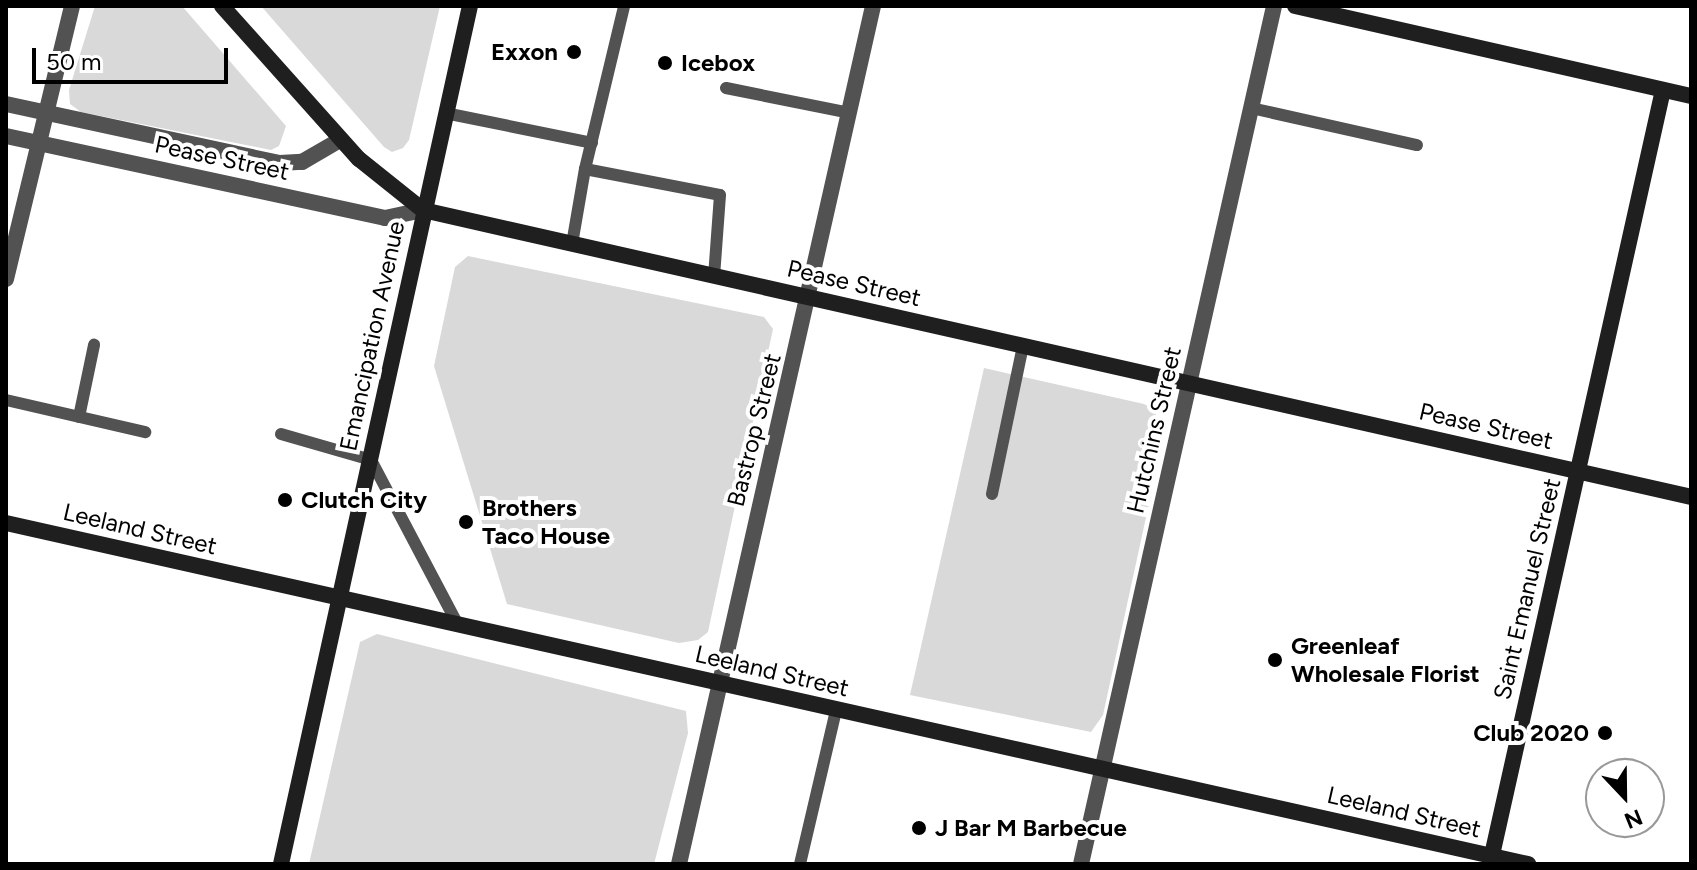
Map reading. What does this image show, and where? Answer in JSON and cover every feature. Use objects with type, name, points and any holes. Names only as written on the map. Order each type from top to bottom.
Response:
[{"type":"main road","points":[[222,6],[340,140],[423,210]]},
{"type":"main road","name":"Emancipation Avenue","points":[[281,864],[342,599],[423,210],[470,6]]},
{"type":"main road","points":[[1295,6],[1362,13],[1691,96]]},
{"type":"main road","name":"Saint Emanuel Street","points":[[1491,860],[1663,90]]},
{"type":"main road","name":"Pease Street","points":[[423,210],[1691,497]]},
{"type":"main road","name":"Leeland Street","points":[[6,523],[1102,769],[1491,860],[1528,864]]},
{"type":"street","points":[[6,279],[72,6]]},
{"type":"street","name":"Bastrop Street","points":[[679,864],[810,298],[873,6]]},
{"type":"street","name":"Hutchins Street","points":[[1081,864],[1274,6]]},
{"type":"street","name":"Pease Street","points":[[6,104],[280,163],[312,158],[340,140]]},
{"type":"street","name":"Pease Street","points":[[6,136],[385,218],[423,210]]},
{"type":"lane","points":[[572,244],[585,169],[624,6]]},
{"type":"lane","points":[[726,88],[850,113]]},
{"type":"lane","points":[[1251,108],[1417,145]]},
{"type":"lane","points":[[445,113],[592,143]]},
{"type":"lane","points":[[585,169],[720,195],[714,276]]},
{"type":"lane","points":[[79,417],[94,345]]},
{"type":"lane","points":[[992,494],[1023,346]]},
{"type":"lane","points":[[6,400],[145,432]]},
{"type":"lane","points":[[281,434],[371,460],[458,625]]},
{"type":"lane","points":[[800,864],[836,710]]},
{"type":"shaded area","points":[[95,6],[182,6],[286,126],[279,146],[271,150],[81,112],[70,104],[69,90]]},
{"type":"shaded area","points":[[261,6],[440,6],[409,140],[403,148],[392,152],[384,147]]},
{"type":"shaded area","points":[[468,256],[764,317],[773,329],[708,632],[698,640],[679,643],[507,604],[434,366],[455,267]]},
{"type":"shaded area","points":[[984,368],[1144,404],[1153,409],[1165,430],[1103,715],[1091,732],[910,695]]},
{"type":"shaded area","points":[[377,634],[686,711],[688,733],[654,864],[309,864],[360,642]]},
{"type":"place","name":"Exxon","points":[[574,52]]},
{"type":"place","name":"Icebox","points":[[665,63]]},
{"type":"place","name":"Clutch City","points":[[285,500]]},
{"type":"place","name":"Brothers Taco House","points":[[466,522]]},
{"type":"place","name":"Greenleaf Wholesale Florist","points":[[1275,660]]},
{"type":"place","name":"Club 2020","points":[[1605,733]]},
{"type":"place","name":"J Bar M Barbecue","points":[[919,828]]}]
